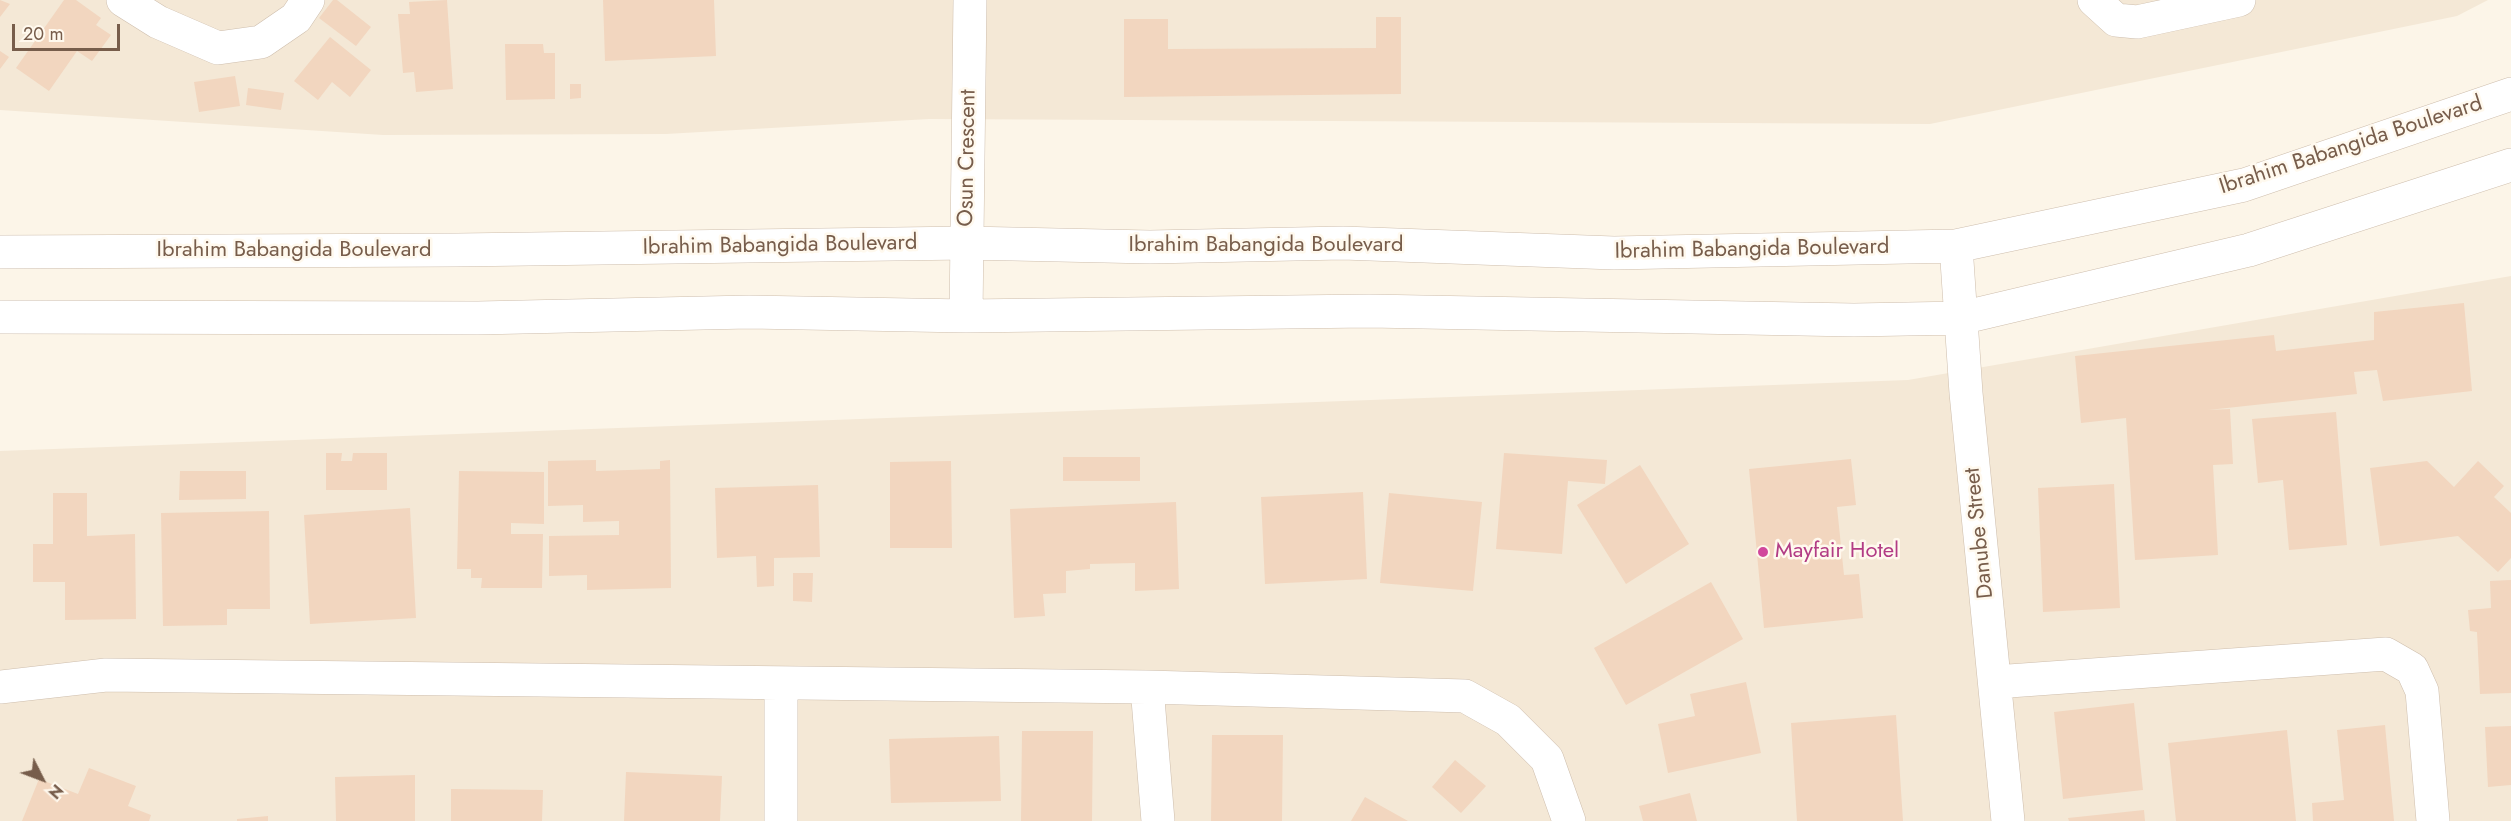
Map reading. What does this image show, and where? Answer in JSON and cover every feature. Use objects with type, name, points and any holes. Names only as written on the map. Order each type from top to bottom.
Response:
[{"type":"street","points":[[123,0],[158,22],[218,48],[261,42],[296,18],[308,0]]},
{"type":"street","name":"Osun Crescent","points":[[966,316],[970,0]]},
{"type":"street","points":[[2094,0],[2116,20],[2137,22],[2239,0]]},
{"type":"street","name":"Ibrahim Babangida Boulevard","points":[[0,252],[457,250],[967,243],[1150,247],[1343,243],[1614,253],[1956,246],[2244,185],[2511,94]]},
{"type":"street","points":[[0,317],[466,318],[749,312],[966,316],[1370,311],[1854,320],[1961,318],[2249,250],[2511,165]]},
{"type":"street","name":"Danube Street","points":[[1956,246],[1966,393],[2008,821]]},
{"type":"street","points":[[1995,682],[2386,654],[2412,669],[2422,691],[2433,821]]},
{"type":"street","points":[[0,687],[106,675],[781,685],[1148,687],[1465,696],[1508,720],[1547,759],[1569,821]]},
{"type":"street","points":[[780,821],[781,685]]},
{"type":"street","points":[[1148,687],[1158,821]]},
{"type":"shaded area","points":[[0,0],[2488,0],[2457,16],[1930,124],[929,119],[666,134],[383,135],[0,110]]},
{"type":"shaded area","points":[[2511,276],[2511,821],[0,821],[0,451],[1908,380]]},
{"type":"building","points":[[0,0],[10,4],[0,17]]},
{"type":"building","points":[[64,0],[76,0],[101,18],[96,25],[111,35],[92,61],[77,51],[49,91],[16,68]]},
{"type":"building","points":[[333,0],[337,0],[371,27],[356,46],[319,18]]},
{"type":"building","points":[[447,0],[453,89],[416,92],[414,72],[403,73],[398,14],[410,14],[409,2]]},
{"type":"building","points":[[603,0],[714,0],[716,56],[605,61]]},
{"type":"building","points":[[1376,17],[1401,17],[1401,94],[1124,97],[1124,19],[1168,19],[1168,49],[1376,48]]},
{"type":"building","points":[[330,37],[371,70],[350,97],[332,82],[318,100],[294,81]]},
{"type":"building","points":[[505,44],[543,44],[544,53],[555,53],[555,99],[506,100]]},
{"type":"building","points":[[0,51],[9,57],[0,69]]},
{"type":"building","points":[[235,76],[240,106],[199,112],[194,82]]},
{"type":"building","points":[[570,84],[581,84],[581,98],[570,99]]},
{"type":"building","points":[[248,88],[284,93],[281,110],[246,105]]},
{"type":"building","points":[[2464,303],[2472,391],[2383,401],[2377,370],[2354,372],[2357,394],[2208,410],[2230,409],[2233,464],[2213,465],[2218,555],[2135,560],[2126,418],[2081,423],[2075,356],[2274,335],[2276,351],[2374,340],[2374,312]]},
{"type":"building","points":[[2336,412],[2347,545],[2289,550],[2283,480],[2258,483],[2252,419]]},
{"type":"building","points":[[326,453],[342,453],[341,461],[352,461],[353,453],[387,453],[387,490],[326,490]]},
{"type":"building","points":[[1504,453],[1607,460],[1605,484],[1568,481],[1562,554],[1496,549]]},
{"type":"building","points":[[1063,457],[1140,457],[1140,481],[1063,481]]},
{"type":"building","points":[[1851,459],[1856,505],[1837,507],[1844,575],[1859,574],[1863,618],[1764,628],[1749,469]]},
{"type":"building","points":[[596,460],[596,471],[660,469],[660,461],[670,460],[671,588],[587,590],[587,575],[549,576],[549,536],[619,535],[619,521],[583,522],[583,505],[548,506],[548,461]]},
{"type":"building","points":[[951,461],[952,548],[890,548],[890,462]]},
{"type":"building","points":[[2427,461],[2454,487],[2478,461],[2504,486],[2494,497],[2511,513],[2511,558],[2498,572],[2458,536],[2380,546],[2370,468]]},
{"type":"building","points":[[1640,465],[1689,544],[1626,584],[1577,505]]},
{"type":"building","points":[[180,471],[246,471],[246,499],[179,500]]},
{"type":"building","points":[[459,471],[544,472],[544,524],[511,523],[511,534],[543,534],[542,588],[481,588],[482,578],[471,578],[471,569],[457,569]]},
{"type":"building","points":[[2114,484],[2120,608],[2043,612],[2038,488]]},
{"type":"building","points":[[818,485],[820,557],[774,558],[774,586],[757,587],[756,556],[717,558],[715,488]]},
{"type":"building","points":[[1363,492],[1367,579],[1265,584],[1261,497]]},
{"type":"building","points":[[53,493],[87,493],[87,536],[135,534],[136,619],[65,620],[65,582],[33,582],[33,544],[53,544]]},
{"type":"building","points":[[1389,493],[1482,502],[1473,591],[1380,583]]},
{"type":"building","points":[[1176,502],[1179,589],[1135,591],[1135,563],[1090,564],[1090,569],[1066,571],[1066,593],[1043,594],[1045,616],[1014,618],[1010,509]]},
{"type":"building","points":[[410,508],[416,618],[310,624],[304,515]]},
{"type":"building","points":[[269,511],[270,609],[227,609],[227,625],[163,626],[161,513]]},
{"type":"building","points":[[793,573],[813,573],[812,602],[793,601]]},
{"type":"building","points":[[2511,580],[2511,693],[2480,694],[2477,632],[2470,631],[2468,610],[2491,608],[2490,581]]},
{"type":"building","points":[[1711,582],[1743,639],[1626,705],[1594,648]]},
{"type":"building","points":[[1746,682],[1761,753],[1668,773],[1658,724],[1695,716],[1690,694]]},
{"type":"building","points":[[2134,703],[2143,790],[2063,799],[2054,712]]},
{"type":"building","points":[[1896,715],[1903,821],[1797,821],[1791,723]]},
{"type":"building","points":[[2385,725],[2394,821],[2313,821],[2312,803],[2344,800],[2337,730]]},
{"type":"building","points":[[2511,726],[2511,785],[2488,787],[2485,727]]},
{"type":"building","points":[[2287,730],[2296,821],[2176,821],[2168,743]]},
{"type":"building","points":[[1022,731],[1093,731],[1092,821],[1021,821]]},
{"type":"building","points":[[1212,735],[1283,735],[1282,821],[1211,821]]},
{"type":"building","points":[[999,736],[1001,801],[891,803],[889,739]]},
{"type":"building","points":[[1455,760],[1486,786],[1461,813],[1432,787]]},
{"type":"building","points":[[89,768],[136,786],[128,806],[151,815],[149,821],[22,821],[39,779],[78,794]]},
{"type":"building","points":[[626,772],[722,776],[720,821],[624,821]]},
{"type":"building","points":[[415,775],[415,821],[336,821],[335,777]]},
{"type":"building","points":[[451,789],[543,790],[542,821],[451,821]]},
{"type":"building","points":[[1690,793],[1697,821],[1643,821],[1639,806]]},
{"type":"building","points":[[1365,797],[1408,821],[1351,821]]},
{"type":"building","points":[[2144,810],[2145,821],[2069,821],[2068,818]]},
{"type":"building","points":[[268,816],[268,821],[237,821],[237,819]]},
{"type":"place","name":"Mayfair Hotel","points":[[1763,552]]}]
